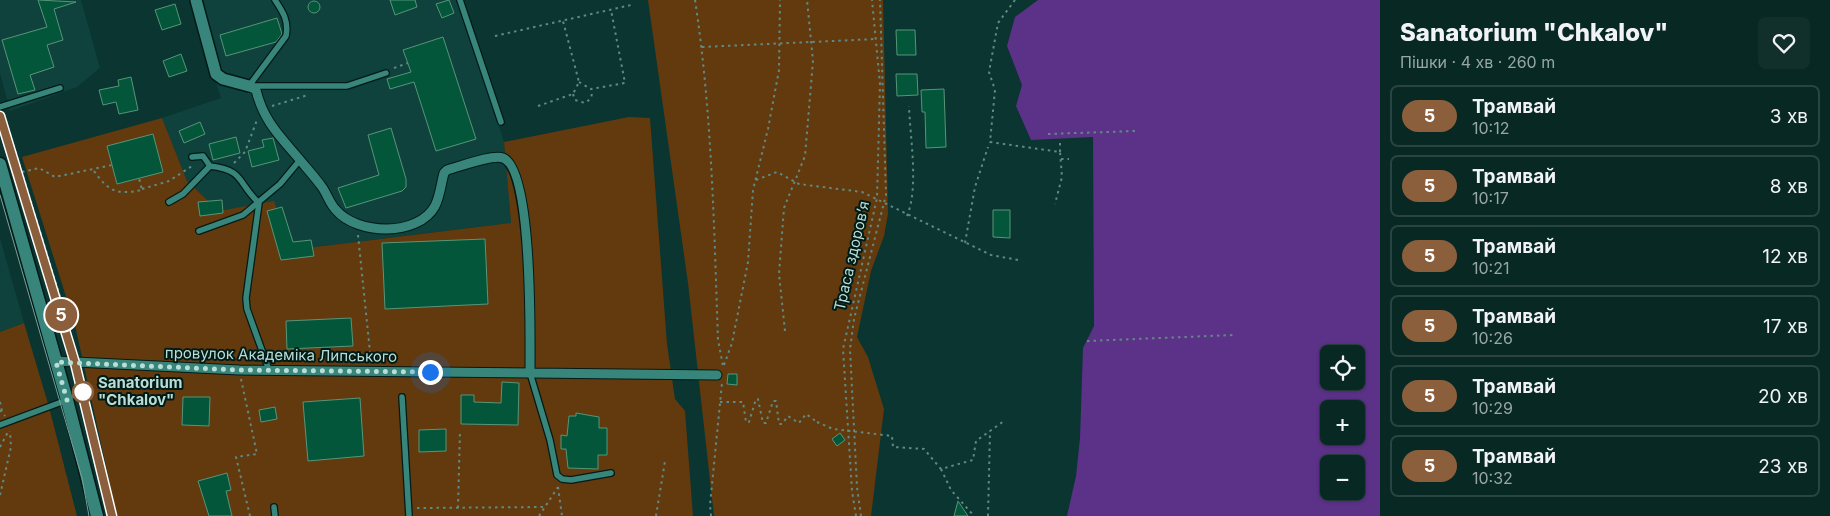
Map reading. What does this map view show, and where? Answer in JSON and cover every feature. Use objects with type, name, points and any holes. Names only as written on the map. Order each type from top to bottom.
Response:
[{"type":"street","points":[[196,0],[216,74],[223,79],[249,86],[256,90],[261,110],[273,130],[322,187],[336,210],[357,224],[377,230],[404,227],[421,220],[435,207],[444,173],[447,170],[494,157],[504,158],[510,162],[519,188],[528,249],[530,374]]},
{"type":"street","points":[[0,164],[67,400],[97,516]]},
{"type":"street","name":"провулок Академіка Липського","points":[[56,362],[239,370],[719,376]]},
{"type":"lane","points":[[249,86],[286,36],[288,27],[286,18],[275,0]]},
{"type":"lane","points":[[460,0],[501,122]]},
{"type":"lane","points":[[249,86],[347,86],[388,71]]},
{"type":"lane","points":[[1,107],[60,88]]},
{"type":"lane","points":[[192,157],[203,156],[210,166],[228,168],[242,179],[247,192],[259,203]]},
{"type":"lane","points":[[199,231],[243,215],[259,203],[300,160]]},
{"type":"lane","points":[[169,202],[183,194],[210,166]]},
{"type":"lane","points":[[259,203],[246,298],[247,309],[270,370]]},
{"type":"lane","points":[[530,374],[550,440],[557,475],[562,480],[571,480],[612,473]]},
{"type":"lane","points":[[402,396],[409,516]]},
{"type":"lane","points":[[0,425],[67,400]]},
{"type":"lane","points":[[274,507],[275,516]]},
{"type":"path","points":[[695,0],[702,47],[711,168],[718,340],[723,368]]},
{"type":"path","points":[[711,516],[710,505],[720,402],[719,376],[732,343],[748,262],[756,180],[777,80],[780,44],[780,0]]},
{"type":"path","points":[[785,331],[779,274],[784,208],[804,156],[813,61],[807,0]]},
{"type":"path","name":"Траса здоров’я","points":[[856,516],[852,491],[843,349],[877,198],[880,84],[872,0]]},
{"type":"path","points":[[861,516],[850,349],[853,326],[886,195],[880,0]]},
{"type":"path","points":[[1015,0],[998,23],[989,72],[995,90],[990,142],[1035,150],[1060,152]]},
{"type":"path","points":[[495,36],[631,5]]},
{"type":"path","points":[[579,82],[591,88],[625,83],[612,10]]},
{"type":"path","points":[[538,106],[573,94],[579,82],[563,21]]},
{"type":"path","points":[[702,47],[876,39]]},
{"type":"path","points":[[388,71],[408,64]]},
{"type":"path","points":[[573,94],[575,100],[585,103],[590,100],[591,88]]},
{"type":"path","points":[[228,168],[245,152],[261,110],[309,94]]},
{"type":"path","points":[[907,216],[911,206],[912,177],[909,106]]},
{"type":"path","points":[[1,107],[70,329]]},
{"type":"path","points":[[1048,134],[1136,131]]},
{"type":"path","points":[[1054,204],[1062,177],[1060,143]]},
{"type":"path","points":[[965,243],[975,187],[988,147]]},
{"type":"path","points":[[1061,159],[1069,159]]},
{"type":"path","points":[[22,172],[39,168],[55,177],[112,165]]},
{"type":"path","points":[[94,170],[105,186],[118,192],[142,189],[169,181],[193,166],[210,166]]},
{"type":"path","points":[[756,180],[777,172],[800,184],[862,192],[877,198],[907,216],[991,255],[1018,260]]},
{"type":"path","points":[[139,178],[142,189]]},
{"type":"path","points":[[357,224],[372,372]]},
{"type":"path","points":[[1087,341],[1233,335]]},
{"type":"path","points":[[239,370],[257,454],[236,457],[250,516]]},
{"type":"path","points":[[720,402],[743,402],[746,422],[749,422],[756,398],[758,398],[763,423],[766,423],[773,401],[776,401],[779,424],[782,424],[788,416],[799,423],[806,414],[817,422],[833,429],[892,436],[893,447],[924,450],[941,469],[950,490],[974,516]]},
{"type":"path","points":[[0,402],[2,411]]},
{"type":"path","points":[[941,469],[973,460],[976,441],[1004,421]]},
{"type":"path","points":[[0,448],[7,437],[10,426],[11,447],[0,495]]},
{"type":"path","points":[[458,508],[460,430]]},
{"type":"path","points":[[988,516],[990,431]]},
{"type":"path","points":[[656,516],[665,461]]},
{"type":"path","points":[[539,516],[558,487]]},
{"type":"path","points":[[409,508],[545,507]]},
{"type":"shaded area","points":[[0,0],[81,0],[100,68],[77,87],[10,111],[0,73]]},
{"type":"shaded area","points":[[189,0],[459,0],[504,142],[511,223],[290,250],[219,211],[187,181],[162,118],[221,98]]},
{"type":"shaded area","points":[[648,0],[883,0],[888,214],[884,236],[871,271],[857,337],[868,357],[884,409],[871,516],[714,516],[688,283]]},
{"type":"shaded area","points":[[1038,0],[1380,0],[1380,516],[1067,516],[1076,476],[1080,438],[1083,348],[1094,326],[1093,137],[1031,140],[1016,106],[1022,85],[1007,46],[1015,17]]},
{"type":"shaded area","points":[[629,117],[650,118],[667,344],[675,399],[685,411],[693,516],[117,516],[75,325],[22,157],[162,118],[187,181],[219,211],[274,201],[291,250],[511,223],[504,142]]},
{"type":"shaded area","points":[[0,238],[24,323],[0,332]]},
{"type":"shaded area","points":[[24,323],[49,407],[77,516],[0,516],[0,332]]},
{"type":"building","points":[[38,0],[76,2],[54,9],[63,40],[47,45],[54,67],[30,75],[35,90],[18,94],[2,40],[47,27]]},
{"type":"building","points":[[390,0],[415,0],[417,7],[395,15]]},
{"type":"building","points":[[449,0],[454,13],[442,18],[436,4]]},
{"type":"building","points":[[312,1],[316,1],[320,7],[316,13],[312,13],[308,9],[308,5]]},
{"type":"building","points":[[175,4],[181,24],[162,30],[155,10]]},
{"type":"building","points":[[277,18],[282,34],[276,42],[226,56],[220,35]]},
{"type":"building","points":[[896,30],[915,30],[916,55],[897,55]]},
{"type":"building","points":[[443,37],[476,139],[436,151],[414,82],[390,89],[387,79],[411,72],[403,50]]},
{"type":"building","points":[[181,54],[187,71],[169,77],[163,61]]},
{"type":"building","points":[[896,74],[917,74],[918,95],[897,96]]},
{"type":"building","points":[[131,77],[138,110],[119,114],[116,102],[103,105],[99,90],[119,86],[118,80]]},
{"type":"building","points":[[944,89],[946,147],[926,148],[925,112],[922,112],[921,90]]},
{"type":"building","points":[[200,122],[205,134],[184,143],[179,131]]},
{"type":"building","points":[[391,128],[406,179],[406,187],[402,191],[346,208],[338,188],[379,175],[368,135]]},
{"type":"building","points":[[153,134],[163,172],[117,184],[107,146]]},
{"type":"building","points":[[236,137],[240,153],[213,160],[209,144]]},
{"type":"building","points":[[273,138],[279,160],[252,167],[248,151],[264,147],[262,140]]},
{"type":"building","points":[[222,200],[223,213],[200,216],[198,202]]},
{"type":"building","points":[[282,207],[293,242],[311,240],[314,256],[281,260],[267,211]]},
{"type":"building","points":[[993,210],[1010,210],[1010,238],[993,237]]},
{"type":"building","points":[[485,239],[488,304],[385,309],[382,243]]},
{"type":"building","points":[[351,318],[353,346],[287,349],[286,321]]},
{"type":"building","points":[[728,374],[737,374],[737,385],[727,384]]},
{"type":"building","points":[[502,382],[519,383],[518,425],[461,424],[461,395],[474,395],[474,402],[501,403]]},
{"type":"building","points":[[183,397],[210,397],[209,426],[182,425]]},
{"type":"building","points":[[360,398],[364,456],[308,461],[303,402]]},
{"type":"building","points":[[275,407],[277,419],[261,422],[259,410]]},
{"type":"building","points":[[576,413],[599,417],[599,428],[607,428],[607,455],[598,455],[598,469],[568,468],[566,449],[561,449],[561,435],[567,436],[569,416],[576,416]]},
{"type":"building","points":[[446,429],[446,451],[419,452],[419,430]]},
{"type":"building","points":[[840,433],[845,440],[837,446],[832,439]]},
{"type":"building","points":[[227,473],[231,490],[226,491],[232,516],[209,516],[198,481]]},
{"type":"building","points":[[958,501],[968,516],[954,516]]},
{"type":"tram line","points":[[0,116],[75,363],[112,516]]},
{"type":"tram line","name":"5","points":[[0,116],[75,363],[112,516]]},
{"type":"tram line","points":[[0,195],[82,478],[89,516]]},
{"type":"place","name":"Sanatorium \"Chkalov\"","points":[[83,392]]},
{"type":"route","points":[[83,392],[67,400],[56,362],[239,370],[430,372]]}]
